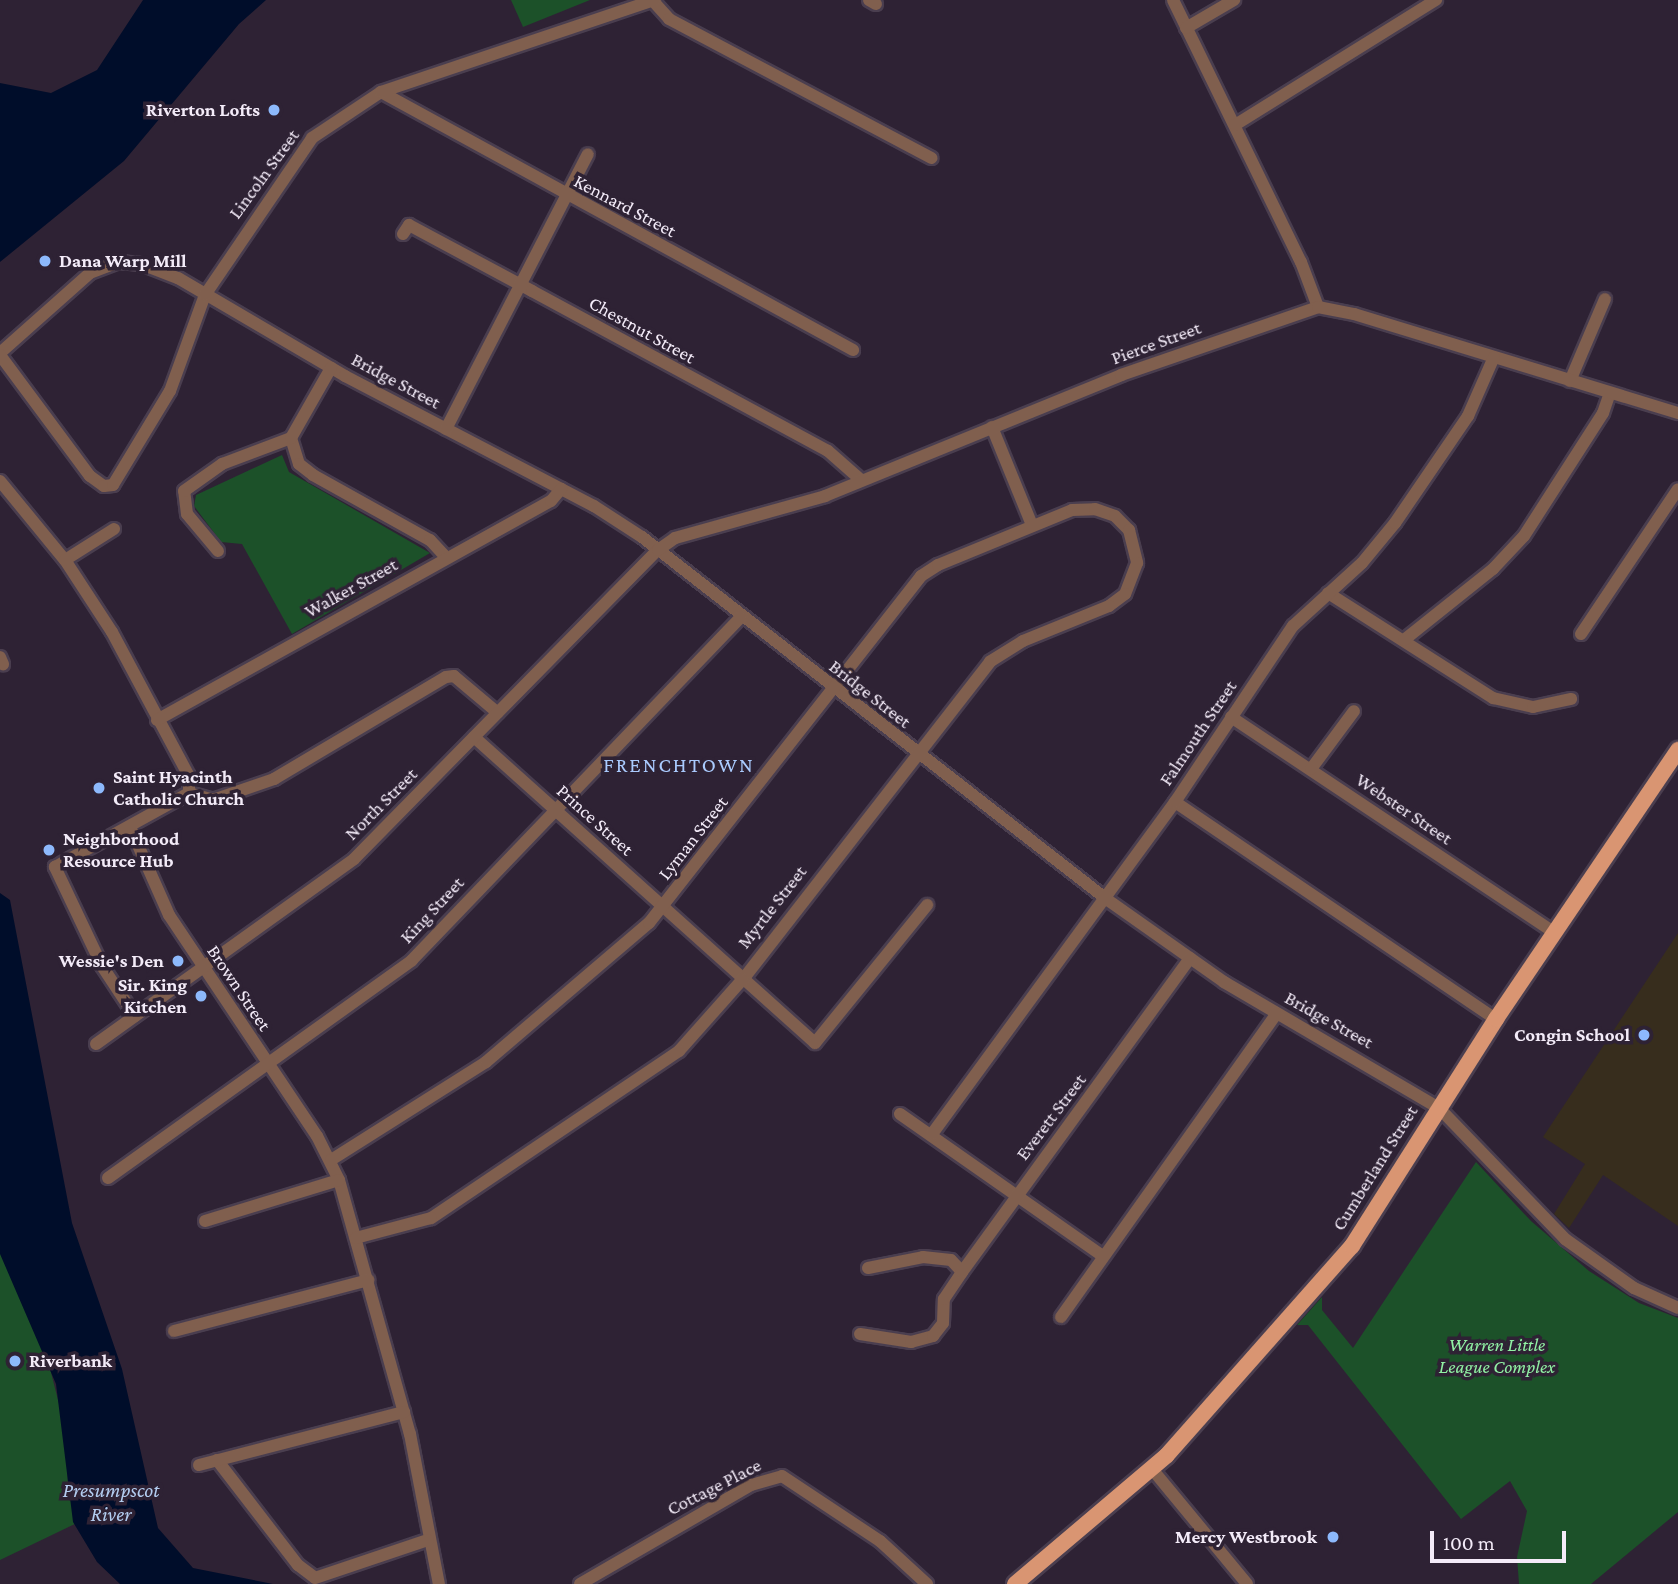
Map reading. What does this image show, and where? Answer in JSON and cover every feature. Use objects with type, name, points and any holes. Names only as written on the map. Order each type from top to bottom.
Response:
[{"type":"main road","name":"Cumberland Street","points":[[1014,1584],[1152,1469],[1352,1246],[1496,1018],[1678,750]]},
{"type":"street","points":[[654,0],[669,19],[932,158]]},
{"type":"street","name":"Lincoln Street","points":[[0,354],[90,476],[104,486],[113,485],[170,391],[205,295],[312,138],[381,92],[654,0]]},
{"type":"street","points":[[1173,0],[1301,262],[1318,307],[1678,413]]},
{"type":"street","points":[[1186,28],[1234,0]]},
{"type":"street","points":[[1235,125],[1436,0]]},
{"type":"street","name":"Kennard Street","points":[[381,92],[565,195],[853,350]]},
{"type":"street","points":[[446,429],[588,154]]},
{"type":"street","name":"Chestnut Street","points":[[403,234],[409,225],[828,451],[861,481]]},
{"type":"street","name":"Bridge Street","points":[[0,354],[83,278],[109,264],[130,262],[161,270],[331,368],[561,489],[658,550],[915,754],[1105,898],[1190,958],[1276,1014],[1439,1108],[1564,1239],[1634,1289],[1678,1308]]},
{"type":"street","points":[[1570,381],[1605,299]]},
{"type":"street","name":"Pierce Street","points":[[658,550],[685,534],[785,510],[1121,375],[1318,307]]},
{"type":"street","name":"Falmouth Street","points":[[932,1134],[1175,802],[1293,626],[1362,563],[1401,515],[1468,416],[1494,357]]},
{"type":"street","points":[[218,551],[187,514],[184,491],[222,464],[291,438],[331,368]]},
{"type":"street","points":[[1404,640],[1493,569],[1524,537],[1603,413],[1610,393]]},
{"type":"street","points":[[992,427],[1032,525]]},
{"type":"street","points":[[291,438],[299,464],[430,540],[446,557]]},
{"type":"street","points":[[0,481],[65,561],[112,632],[189,776],[189,793]]},
{"type":"street","name":"Walker Street","points":[[157,720],[551,500],[561,489]]},
{"type":"street","points":[[1581,634],[1677,493]]},
{"type":"street","name":"Lyman Street","points":[[331,1160],[509,1044],[663,909],[921,576],[1032,525],[1072,510],[1095,509],[1115,516],[1129,530]]},
{"type":"street","points":[[65,561],[114,529]]},
{"type":"street","name":"Myrtle Street","points":[[356,1238],[411,1226],[456,1203],[679,1051],[741,980],[915,754],[997,656],[1109,606],[1125,594],[1137,563],[1129,530]]},
{"type":"street","name":"North Street","points":[[96,1044],[354,859],[658,550]]},
{"type":"street","points":[[1328,593],[1502,702],[1533,707],[1571,699]]},
{"type":"street","name":"King Street","points":[[108,1178],[412,960],[741,617]]},
{"type":"street","points":[[135,1016],[102,966],[55,867],[189,793],[213,800],[274,779],[446,677],[454,676],[498,713]]},
{"type":"street","points":[[1311,769],[1354,711]]},
{"type":"street","name":"Webster Street","points":[[1231,717],[1555,933]]},
{"type":"street","name":"Prince Street","points":[[474,737],[815,1044],[927,905]]},
{"type":"street","points":[[1175,802],[1496,1018]]},
{"type":"street","name":"Brown Street","points":[[130,827],[169,915],[202,970],[331,1160],[356,1238],[404,1412],[439,1584]]},
{"type":"street","name":"Everett Street","points":[[860,1334],[911,1342],[933,1336],[943,1323],[944,1299],[962,1272],[1190,958]]},
{"type":"street","points":[[1061,1317],[1101,1255],[1174,1162],[1276,1014]]},
{"type":"street","points":[[900,1114],[1101,1255]]},
{"type":"street","points":[[205,1221],[339,1180]]},
{"type":"street","points":[[868,1268],[923,1257],[951,1260],[962,1272]]},
{"type":"street","points":[[174,1331],[368,1280]]},
{"type":"street","points":[[199,1465],[404,1412]]},
{"type":"street","points":[[217,1460],[298,1565],[315,1578],[428,1540]]},
{"type":"street","points":[[1152,1469],[1247,1584]]},
{"type":"street","name":"Cottage Place","points":[[580,1584],[751,1485],[782,1476],[880,1541],[927,1584]]},
{"type":"shaded area","name":"Congin School","points":[[1678,933],[1678,1226],[1603,1175],[1569,1228],[1554,1214],[1585,1164],[1543,1137]]},
{"type":"green space","points":[[511,0],[590,0],[523,27]]},
{"type":"green space","points":[[282,455],[289,472],[430,553],[292,634],[242,544],[221,542],[194,506],[196,495]]},
{"type":"green space","name":"Warren Little League Complex","points":[[1476,1162],[1531,1221],[1589,1271],[1639,1303],[1678,1318],[1678,1512],[1591,1584],[1519,1584],[1517,1557],[1527,1511],[1510,1481],[1461,1519],[1308,1325],[1297,1325],[1322,1297],[1322,1310],[1353,1348]]},
{"type":"green space","points":[[0,1242],[46,1353],[67,1435],[68,1496],[81,1521],[0,1560]]},
{"type":"water","points":[[143,0],[266,0],[239,24],[124,161],[0,262],[0,83],[51,93],[97,70]]},
{"type":"water","name":"Presumpscot River","points":[[0,893],[10,900],[72,1223],[122,1369],[158,1528],[193,1568],[273,1584],[120,1584],[97,1562],[73,1522],[56,1384],[0,1254]]},
{"type":"place","name":"Riverton Lofts","points":[[274,110]]},
{"type":"place","name":"Dana Warp Mill","points":[[45,261]]},
{"type":"place","name":"Saint Hyacinth Catholic Church","points":[[99,788]]},
{"type":"place","name":"Neighborhood Resource Hub","points":[[49,850]]},
{"type":"place","name":"Wessie's Den","points":[[178,961]]},
{"type":"place","name":"Sir. King Kitchen","points":[[201,996]]},
{"type":"place","name":"Congin School","points":[[1644,1035]]},
{"type":"place","name":"Riverbank","points":[[15,1361]]},
{"type":"place","name":"Mercy Westbrook","points":[[1333,1537]]},
{"type":"district","name":"FRENCHTOWN","points":[[679,765]]}]
